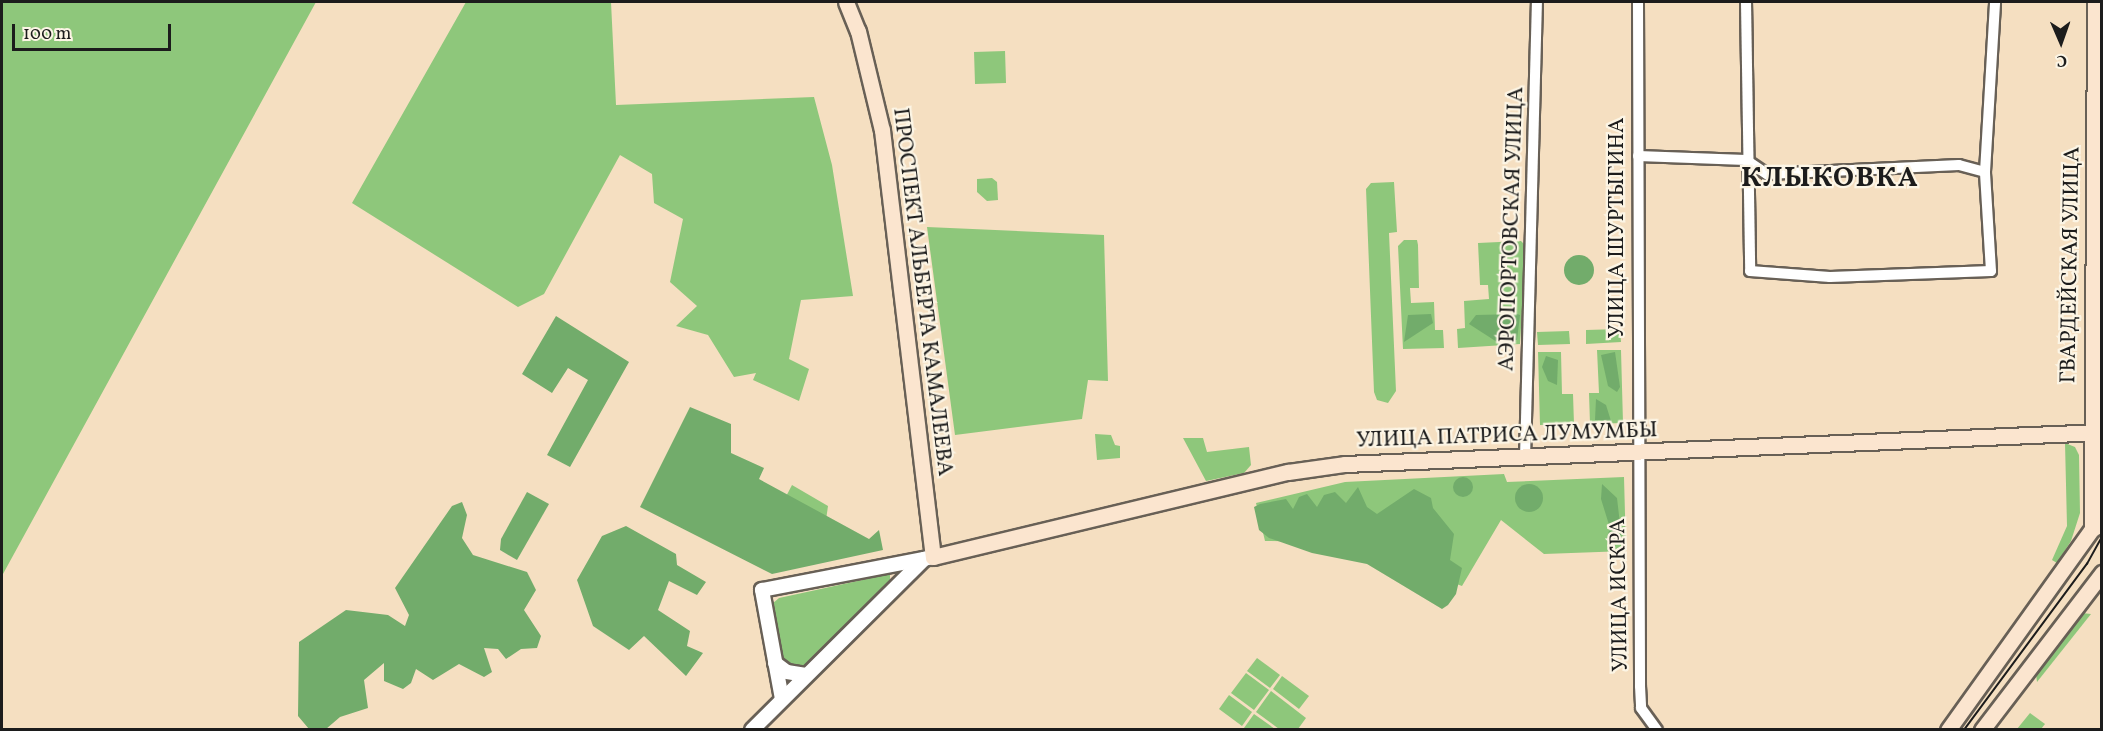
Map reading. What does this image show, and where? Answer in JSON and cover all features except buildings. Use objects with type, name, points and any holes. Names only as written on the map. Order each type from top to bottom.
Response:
[{"type":"main road","name":"ПРОСПЕКТ АЛЬБЕРТА КАМАЛЕЕВА","points":[[846,2],[858,32],[882,130],[928,558]]},
{"type":"main road","name":"ГВАРДЕЙСКАЯ УЛИЦА","points":[[2096,2],[2098,529]]},
{"type":"main road","name":"УЛИЦА ПАТРИСА ЛУМУМБЫ","points":[[928,558],[1287,472],[1345,465],[1637,454],[2096,432]]},
{"type":"main road","points":[[1950,729],[2098,529]]},
{"type":"main road","points":[[1982,729],[2102,573]]},
{"type":"street","name":"АЭРОПОРТОВСКАЯ УЛИЦА","points":[[1525,458],[1537,2]]},
{"type":"street","name":"УЛИЦА ШУРТЫГИНА","points":[[1637,454],[1638,2]]},
{"type":"street","points":[[1746,2],[1746,160],[1750,271],[1830,277],[1991,271],[1985,172],[1995,2]]},
{"type":"street","points":[[1638,156],[1746,160],[1767,174],[1959,165],[1985,172]]},
{"type":"street","name":"УЛИЦА ИСКРА","points":[[1637,454],[1641,708],[1657,729]]},
{"type":"street","name":"УЛИЦА ПАТРИСА ЛУМУМБЫ","points":[[782,699],[762,590],[928,558]]},
{"type":"street","points":[[752,729],[928,558]]},
{"type":"street","points":[[775,663],[787,672],[806,675]]},
{"type":"green space","points":[[2,2],[316,2],[3,574],[2,603]]},
{"type":"green space","points":[[466,2],[611,2],[616,105],[814,97],[832,165],[853,296],[801,300],[789,359],[809,369],[799,401],[753,380],[756,373],[734,377],[708,335],[676,326],[697,306],[670,282],[683,219],[654,203],[652,174],[620,155],[544,294],[518,307],[352,203]]},
{"type":"green space","points":[[1005,51],[1006,83],[975,84],[974,52]]},
{"type":"green space","points":[[992,178],[997,182],[998,200],[987,201],[977,192],[977,179]]},
{"type":"green space","points":[[1394,182],[1397,232],[1389,233],[1396,391],[1388,403],[1377,400],[1374,392],[1366,189],[1371,183]]},
{"type":"green space","points":[[927,227],[1104,235],[1108,381],[1088,380],[1082,419],[955,435]]},
{"type":"green space","points":[[1404,240],[1417,240],[1418,245],[1419,288],[1410,288],[1411,303],[1434,302],[1435,330],[1443,330],[1444,348],[1403,349],[1398,246]]},
{"type":"green space","points":[[1521,241],[1526,246],[1520,344],[1458,348],[1457,329],[1465,328],[1464,301],[1489,299],[1488,285],[1480,285],[1478,243]]},
{"type":"green space","points":[[1579,255],[1585,256],[1593,264],[1593,276],[1585,284],[1579,285],[1573,284],[1565,276],[1564,270],[1565,264],[1573,256]]},
{"type":"green space","points":[[1431,314],[1433,323],[1404,342],[1408,315]]},
{"type":"green space","points":[[1476,315],[1520,315],[1517,340],[1497,342],[1469,324]]},
{"type":"green space","points":[[556,316],[629,362],[570,467],[547,455],[588,380],[568,368],[552,393],[522,374]]},
{"type":"green space","points":[[1620,329],[1621,342],[1586,344],[1586,330]]},
{"type":"green space","points":[[1569,331],[1570,344],[1538,345],[1537,332]]},
{"type":"green space","points":[[1597,350],[1621,350],[1623,423],[1590,424],[1589,393],[1599,393]]},
{"type":"green space","points":[[1538,352],[1561,352],[1562,394],[1573,394],[1574,424],[1540,425]]},
{"type":"green space","points":[[1615,352],[1620,387],[1617,392],[1608,386],[1601,355]]},
{"type":"green space","points":[[1546,356],[1558,360],[1557,385],[1548,381],[1542,367]]},
{"type":"green space","points":[[1596,399],[1606,405],[1611,421],[1595,420]]},
{"type":"green space","points":[[690,407],[731,424],[731,453],[764,468],[759,479],[869,539],[879,530],[883,550],[772,574],[640,507]]},
{"type":"green space","points":[[1095,434],[1111,435],[1115,445],[1120,446],[1120,458],[1097,460]]},
{"type":"green space","points":[[1183,438],[1203,438],[1207,452],[1249,447],[1251,465],[1244,473],[1206,481]]},
{"type":"green space","points":[[2065,443],[2075,447],[2079,455],[2080,513],[2071,541],[2057,563],[2052,560],[2067,526]]},
{"type":"green space","points":[[1504,474],[1507,482],[1624,477],[1626,551],[1544,554],[1501,520],[1462,586],[1342,542],[1265,541],[1256,503],[1345,482]]},
{"type":"green space","points":[[1463,477],[1470,480],[1473,487],[1470,494],[1463,497],[1456,494],[1453,487],[1456,480]]},
{"type":"green space","points":[[1529,484],[1539,488],[1543,498],[1539,508],[1529,512],[1519,508],[1515,498],[1519,488]]},
{"type":"green space","points":[[1602,484],[1617,498],[1622,541],[1615,543],[1607,537],[1610,528],[1601,499]]},
{"type":"green space","points":[[792,485],[828,506],[825,527],[768,531]]},
{"type":"green space","points":[[1358,487],[1367,507],[1377,514],[1414,489],[1431,498],[1433,508],[1454,534],[1450,560],[1462,568],[1456,594],[1448,605],[1442,609],[1367,564],[1312,553],[1269,538],[1259,530],[1254,507],[1260,504],[1286,499],[1293,509],[1299,497],[1307,494],[1317,507],[1324,495],[1335,492],[1346,503]]},
{"type":"green space","points":[[527,492],[549,504],[517,560],[500,550],[501,539]]},
{"type":"green space","points":[[462,502],[467,515],[462,538],[473,555],[527,572],[536,590],[524,610],[541,636],[537,648],[521,649],[506,659],[498,649],[484,648],[492,672],[484,677],[459,664],[433,680],[416,669],[411,683],[403,689],[384,681],[384,663],[364,680],[368,708],[340,717],[326,729],[309,729],[298,716],[299,642],[346,610],[388,615],[405,626],[409,615],[395,588],[452,506]]},
{"type":"green space","points":[[626,526],[676,554],[677,565],[706,582],[697,595],[669,581],[658,610],[690,631],[687,646],[703,653],[686,676],[644,636],[629,650],[593,626],[577,580],[602,536]]},
{"type":"green space","points":[[890,574],[890,583],[803,668],[780,664],[772,604],[779,598]]},
{"type":"green space","points":[[2082,613],[2091,614],[2037,682],[2036,674]]},
{"type":"green space","points":[[1257,658],[1280,675],[1270,688],[1247,671]]},
{"type":"green space","points":[[1246,673],[1269,690],[1254,710],[1231,693]]},
{"type":"green space","points":[[1282,676],[1309,696],[1299,709],[1273,689]]},
{"type":"green space","points":[[1271,691],[1306,718],[1298,729],[1279,729],[1256,712]]},
{"type":"green space","points":[[1229,695],[1252,712],[1242,726],[1219,709]]},
{"type":"green space","points":[[2030,713],[2045,724],[2041,729],[2017,729]]},
{"type":"green space","points":[[1254,714],[1275,729],[1244,728]]},
{"type":"tram line","points":[[2102,348],[2102,453]]},
{"type":"tram line","points":[[1964,730],[2087,564],[2102,537]]},
{"type":"district","name":"КЛЫКОВКА","points":[[1830,179]]}]
